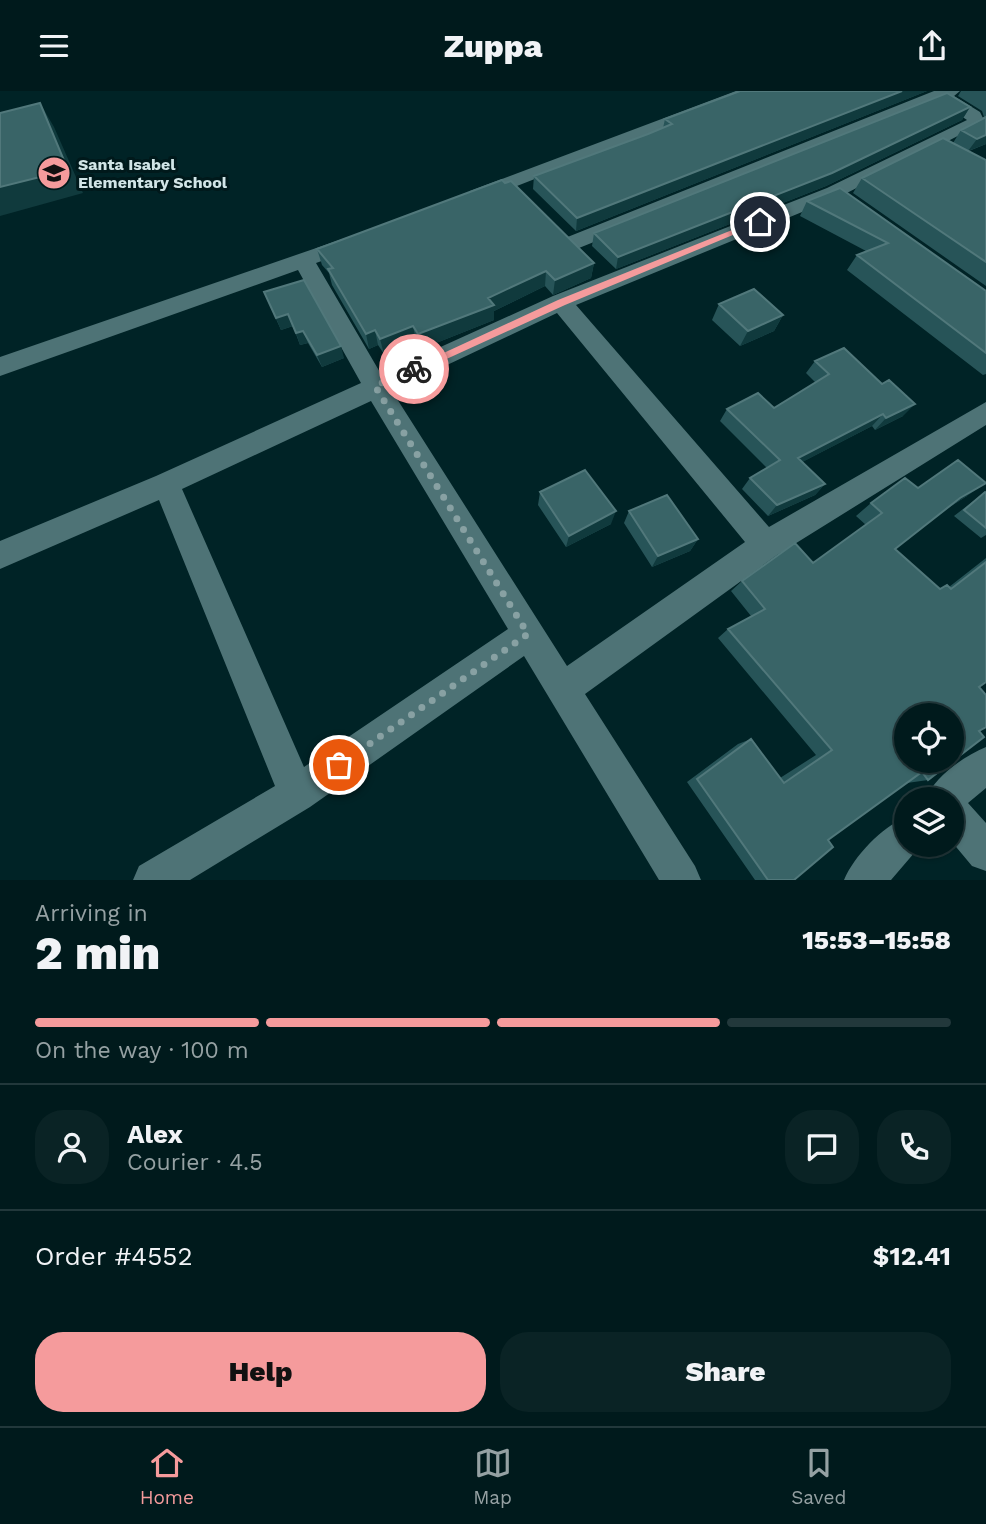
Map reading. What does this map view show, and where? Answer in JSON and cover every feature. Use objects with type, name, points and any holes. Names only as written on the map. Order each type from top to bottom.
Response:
[{"type":"street","points":[[459,202],[751,91]]},
{"type":"street","points":[[0,555],[166,484],[561,302],[599,269],[834,192],[976,122],[974,116],[946,93],[572,243]]},
{"type":"street","points":[[934,142],[955,155]]},
{"type":"street","points":[[510,182],[528,200]]},
{"type":"street","points":[[834,192],[856,208]]},
{"type":"street","points":[[554,225],[599,269]]},
{"type":"street","points":[[0,367],[369,237]]},
{"type":"street","points":[[304,261],[375,386],[681,880]]},
{"type":"street","points":[[561,302],[766,545]]},
{"type":"street","points":[[561,690],[766,545],[986,412]]},
{"type":"street","points":[[166,484],[297,794]]},
{"type":"street","points":[[153,880],[297,794],[528,634]]},
{"type":"street","points":[[959,787],[986,765]]},
{"type":"street","points":[[964,827],[986,852]]},
{"type":"street","points":[[864,880],[894,849]]},
{"type":"building","points":[[740,91],[902,91],[577,218],[534,176],[648,134],[672,124],[665,119]]},
{"type":"building","points":[[947,93],[970,107],[832,173],[618,257],[594,233]]},
{"type":"building","points":[[40,103],[68,170],[0,187],[0,113]]},
{"type":"building","points":[[986,117],[986,135],[977,139],[961,130]]},
{"type":"building","points":[[943,138],[986,160],[986,262],[862,178]]},
{"type":"building","points":[[502,180],[505,183],[511,181],[594,263],[555,280],[546,271],[488,298],[494,305],[418,334],[413,326],[380,339],[375,330],[366,334],[328,269],[333,268],[317,249]]},
{"type":"building","points":[[840,188],[986,291],[986,353],[857,255],[888,243],[807,201]]},
{"type":"building","points":[[304,280],[341,346],[317,355],[303,331],[296,333],[288,314],[276,318],[264,292]]},
{"type":"building","points":[[754,289],[783,315],[748,331],[719,304]]},
{"type":"building","points":[[844,348],[882,384],[889,380],[915,404],[886,418],[883,414],[798,458],[825,484],[777,505],[750,478],[780,460],[727,409],[758,393],[774,408],[829,374],[815,361]]},
{"type":"building","points":[[958,460],[986,483],[960,498],[895,549],[940,589],[947,585],[951,589],[986,562],[986,682],[979,687],[986,695],[986,727],[979,731],[984,737],[964,752],[964,703],[894,703],[894,773],[921,773],[901,787],[894,787],[894,792],[828,840],[833,847],[794,880],[768,880],[697,779],[751,739],[784,783],[832,750],[728,629],[765,609],[742,581],[795,543],[813,563],[882,513],[871,503],[905,478],[918,488]]},
{"type":"building","points":[[585,470],[616,511],[569,536],[540,492]]},
{"type":"building","points":[[986,493],[986,528],[964,510]]},
{"type":"building","points":[[667,495],[698,539],[658,556],[629,511]]},
{"type":"building","points":[[923,773],[937,773],[928,780]]},
{"type":"way so far","points":[[339,765],[528,634],[375,386],[414,369]]},
{"type":"place","name":"Santa Isabel Elementary School","points":[[54,173]]},
{"type":"route","points":[[414,369],[561,302],[760,222]]}]
